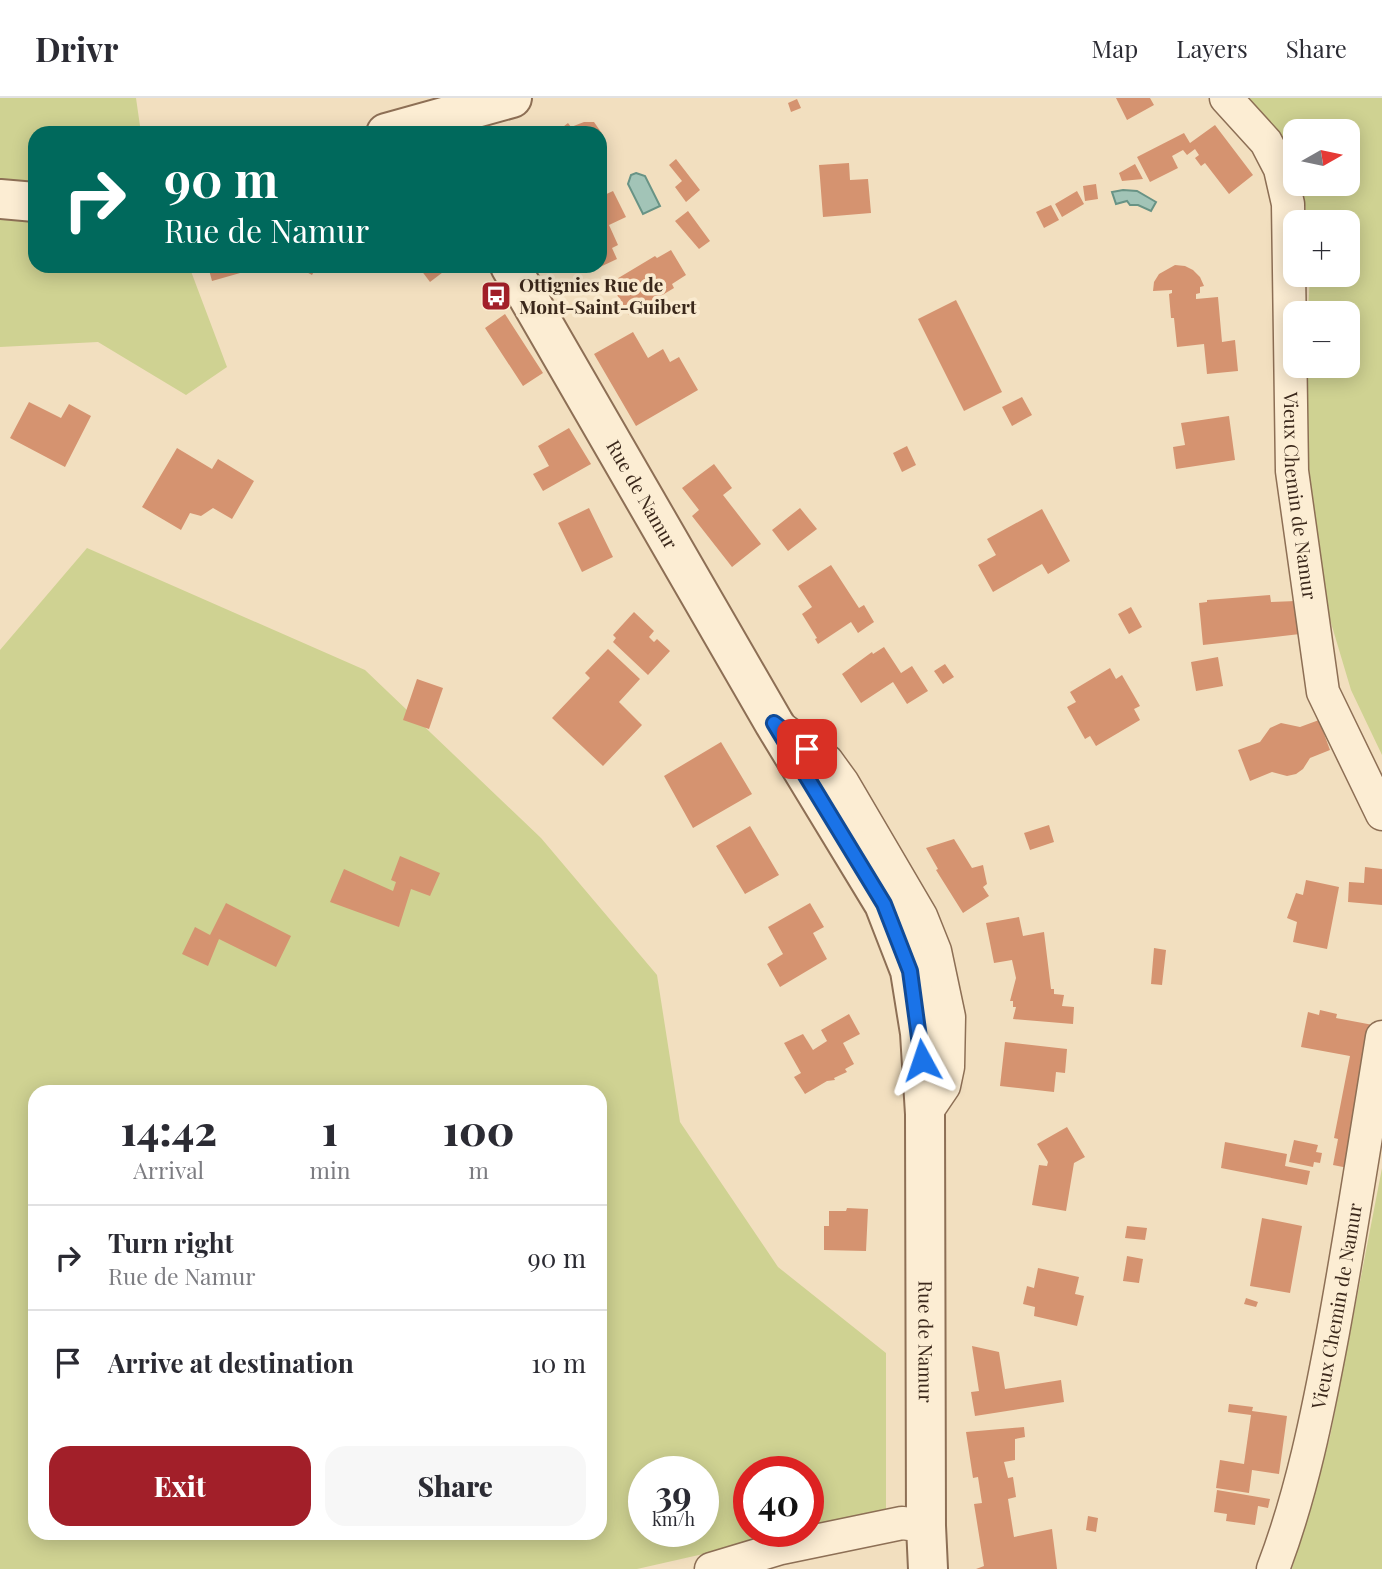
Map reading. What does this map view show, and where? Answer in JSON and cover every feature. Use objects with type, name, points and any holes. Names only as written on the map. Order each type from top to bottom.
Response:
[{"type":"street","points":[[405,126],[427,118],[512,98]]},
{"type":"street","name":"Vieux Chemin de Namur","points":[[1226,98],[1266,142],[1280,169],[1288,204],[1292,471],[1323,692],[1382,814]]},
{"type":"street","points":[[0,199],[28,201]]},
{"type":"street","name":"Rue de Namur","points":[[514,273],[774,723],[884,904],[910,971],[920,1033],[925,1114],[928,1569]]},
{"type":"street","name":"Vieux Chemin de Namur","points":[[1273,1569],[1289,1528],[1320,1401],[1349,1244],[1382,1037]]},
{"type":"street","points":[[711,1569],[781,1548],[902,1523],[926,1526]]},
{"type":"green space","points":[[0,98],[136,98],[140,126],[28,126],[28,273],[192,273],[227,367],[186,395],[98,342],[0,347]]},
{"type":"green space","points":[[1246,98],[1382,98],[1382,755],[1351,690],[1320,586],[1306,467],[1306,378],[1360,378],[1360,301],[1309,301],[1309,287],[1360,287],[1360,210],[1306,210],[1303,196],[1360,196],[1360,119],[1283,119],[1283,142]]},
{"type":"green space","points":[[87,548],[365,670],[541,838],[657,975],[680,1122],[778,1267],[886,1353],[886,1513],[824,1527],[824,1456],[733,1456],[734,1547],[637,1569],[0,1569],[0,650]]},
{"type":"green space","points":[[1382,1168],[1382,1569],[1292,1569],[1330,1437]]},
{"type":"shaded area","points":[[636,173],[645,176],[660,206],[643,214],[628,184],[631,175]]},
{"type":"shaded area","points":[[1137,191],[1156,202],[1151,211],[1138,205],[1130,205],[1127,201],[1116,204],[1112,192]]},
{"type":"building","points":[[1116,98],[1150,98],[1154,105],[1127,120]]},
{"type":"building","points":[[797,99],[801,108],[791,112],[788,103]]},
{"type":"building","points":[[594,122],[597,126],[574,126]]},
{"type":"building","points":[[1215,125],[1253,175],[1229,194],[1205,163],[1201,166],[1195,158],[1199,155],[1195,149],[1187,155],[1183,150],[1172,156],[1178,168],[1150,182],[1137,157],[1184,133],[1190,143]]},
{"type":"building","points":[[676,159],[700,190],[686,202],[675,187],[682,181],[669,165]]},
{"type":"building","points":[[849,163],[850,180],[868,179],[871,213],[823,217],[819,165]]},
{"type":"building","points":[[1135,164],[1143,179],[1122,181],[1119,173]]},
{"type":"building","points":[[1096,184],[1098,199],[1085,201],[1083,186]]},
{"type":"building","points":[[613,191],[626,217],[609,225],[618,245],[612,248],[617,259],[607,264],[607,194]]},
{"type":"building","points":[[1077,191],[1084,204],[1062,217],[1055,204]]},
{"type":"building","points":[[1051,205],[1059,220],[1044,228],[1036,212]]},
{"type":"building","points":[[688,211],[710,241],[699,249],[675,221]]},
{"type":"building","points":[[671,250],[686,275],[672,284],[674,288],[629,315],[610,283],[655,256],[657,258]]},
{"type":"building","points":[[1175,265],[1185,266],[1200,277],[1204,286],[1200,287],[1196,299],[1218,297],[1222,342],[1235,340],[1238,371],[1207,374],[1204,344],[1177,347],[1174,318],[1171,318],[1169,294],[1172,290],[1153,291],[1159,274]]},
{"type":"building","points":[[210,273],[240,273],[212,281]]},
{"type":"building","points":[[423,273],[442,273],[430,282]]},
{"type":"building","points":[[956,300],[1002,392],[964,411],[918,319]]},
{"type":"building","points":[[505,314],[543,373],[523,386],[485,328]]},
{"type":"building","points":[[633,332],[648,358],[663,349],[670,362],[679,357],[698,390],[636,426],[594,354]]},
{"type":"building","points":[[1022,397],[1032,415],[1012,426],[1002,407]]},
{"type":"building","points":[[29,402],[61,418],[69,404],[91,416],[65,467],[10,438]]},
{"type":"building","points":[[1229,416],[1235,460],[1176,469],[1173,447],[1185,445],[1181,423]]},
{"type":"building","points":[[569,428],[591,464],[543,491],[533,474],[549,466],[538,446]]},
{"type":"building","points":[[907,446],[916,465],[902,472],[893,453]]},
{"type":"building","points":[[177,448],[212,469],[218,459],[254,481],[232,519],[213,508],[201,516],[190,513],[181,530],[142,507]]},
{"type":"building","points":[[714,464],[732,488],[723,495],[761,544],[732,567],[692,516],[699,510],[682,488]]},
{"type":"building","points":[[589,508],[613,557],[582,572],[558,523]]},
{"type":"building","points":[[800,508],[817,529],[788,551],[772,530]]},
{"type":"building","points":[[1042,509],[1070,561],[1048,574],[1042,564],[993,592],[978,565],[996,555],[987,539]]},
{"type":"building","points":[[831,565],[859,608],[864,605],[874,622],[858,633],[851,622],[818,644],[802,614],[812,607],[798,586]]},
{"type":"building","points":[[1270,595],[1271,602],[1296,601],[1300,634],[1203,645],[1199,603]]},
{"type":"building","points":[[1131,607],[1142,627],[1129,634],[1118,614]]},
{"type":"building","points":[[634,612],[654,631],[649,637],[654,642],[657,639],[670,651],[648,675],[613,642],[616,638],[613,635]]},
{"type":"building","points":[[884,647],[901,673],[912,666],[928,691],[907,704],[893,682],[861,703],[842,674],[872,652],[873,654]]},
{"type":"building","points":[[608,649],[640,679],[619,702],[642,725],[603,766],[552,718],[590,678],[585,673]]},
{"type":"building","points":[[1218,657],[1223,686],[1196,691],[1191,662]]},
{"type":"building","points":[[945,664],[954,677],[943,684],[934,671]]},
{"type":"building","points":[[1110,668],[1116,679],[1122,675],[1140,706],[1134,709],[1140,720],[1096,746],[1090,736],[1085,739],[1067,707],[1076,702],[1070,692]]},
{"type":"building","points":[[417,679],[443,688],[429,729],[403,720]]},
{"type":"building","points":[[1319,720],[1330,750],[1310,758],[1296,774],[1287,776],[1272,772],[1250,781],[1238,750],[1260,742],[1270,728],[1281,723],[1300,727]]},
{"type":"building","points":[[721,742],[752,794],[693,828],[664,776]]},
{"type":"building","points":[[1049,825],[1054,842],[1030,850],[1024,833]]},
{"type":"building","points":[[750,826],[779,875],[745,894],[716,846]]},
{"type":"building","points":[[954,839],[972,868],[983,865],[987,884],[983,887],[989,896],[963,913],[936,870],[938,869],[926,848]]},
{"type":"building","points":[[400,856],[440,873],[430,896],[411,889],[399,927],[330,902],[344,869],[393,891],[396,882],[391,880]]},
{"type":"building","points":[[1365,867],[1382,869],[1382,905],[1348,902],[1349,882],[1364,883]]},
{"type":"building","points":[[1306,880],[1339,887],[1327,949],[1293,942],[1297,922],[1287,918],[1296,893],[1303,895]]},
{"type":"building","points":[[226,903],[291,936],[276,967],[219,939],[208,966],[182,954],[195,927],[210,935]]},
{"type":"building","points":[[810,903],[824,927],[813,933],[827,959],[780,987],[767,964],[783,954],[768,927]]},
{"type":"building","points":[[1019,917],[1023,936],[1044,932],[1051,989],[1054,989],[1054,994],[1064,995],[1062,1006],[1074,1007],[1073,1024],[1013,1019],[1016,1007],[1013,1007],[1013,1001],[1010,1001],[1016,978],[1012,960],[994,963],[986,923]]},
{"type":"building","points":[[1154,948],[1166,950],[1162,985],[1151,984]]},
{"type":"building","points":[[1320,1010],[1337,1014],[1336,1018],[1373,1025],[1348,1168],[1333,1165],[1338,1139],[1334,1138],[1350,1056],[1301,1047],[1308,1012],[1319,1015]]},
{"type":"building","points":[[849,1014],[860,1034],[843,1043],[854,1064],[845,1069],[847,1072],[834,1078],[835,1080],[827,1081],[805,1094],[794,1077],[801,1073],[784,1043],[803,1034],[813,1050],[827,1041],[821,1030]]},
{"type":"building","points":[[1005,1042],[1067,1049],[1065,1073],[1056,1072],[1054,1092],[1000,1086]]},
{"type":"building","points":[[1067,1127],[1085,1157],[1074,1163],[1066,1211],[1032,1205],[1039,1165],[1047,1166],[1048,1162],[1037,1144]]},
{"type":"building","points":[[1294,1140],[1318,1145],[1316,1152],[1322,1153],[1320,1163],[1314,1162],[1313,1167],[1289,1162]]},
{"type":"building","points":[[1225,1142],[1287,1154],[1285,1166],[1310,1171],[1307,1185],[1221,1168]]},
{"type":"building","points":[[847,1208],[868,1209],[866,1251],[824,1250],[824,1226],[829,1226],[829,1211],[846,1211]]},
{"type":"building","points":[[1262,1218],[1302,1226],[1290,1293],[1250,1286]]},
{"type":"building","points":[[1127,1226],[1147,1228],[1145,1240],[1125,1238]]},
{"type":"building","points":[[1127,1256],[1143,1259],[1139,1283],[1123,1281]]},
{"type":"building","points":[[1038,1268],[1079,1277],[1075,1294],[1084,1296],[1077,1326],[1034,1316],[1035,1307],[1023,1304],[1027,1286],[1034,1288]]},
{"type":"building","points":[[1246,1298],[1258,1302],[1256,1307],[1244,1304]]},
{"type":"building","points":[[972,1346],[999,1352],[1005,1389],[1061,1380],[1064,1402],[975,1416],[971,1392],[979,1391]]},
{"type":"building","points":[[1229,1404],[1253,1407],[1252,1411],[1287,1416],[1279,1474],[1252,1470],[1249,1493],[1216,1488],[1220,1460],[1244,1464],[1251,1415],[1228,1412]]},
{"type":"building","points":[[1024,1427],[1025,1437],[1015,1439],[1015,1460],[1004,1462],[1008,1478],[1013,1477],[1016,1497],[1008,1499],[1014,1537],[1052,1529],[1057,1569],[976,1569],[984,1566],[974,1504],[982,1503],[978,1477],[973,1478],[966,1432]]},
{"type":"building","points":[[1217,1490],[1270,1499],[1268,1508],[1258,1506],[1255,1525],[1226,1521],[1227,1514],[1214,1512]]},
{"type":"building","points":[[1088,1516],[1098,1518],[1096,1532],[1086,1530]]},
{"type":"place","name":"Ottignies Rue de Mont-Saint-Guibert","points":[[496,296]]},
{"type":"route","points":[[807,749],[774,723],[884,904],[910,971],[922,1060]]}]
